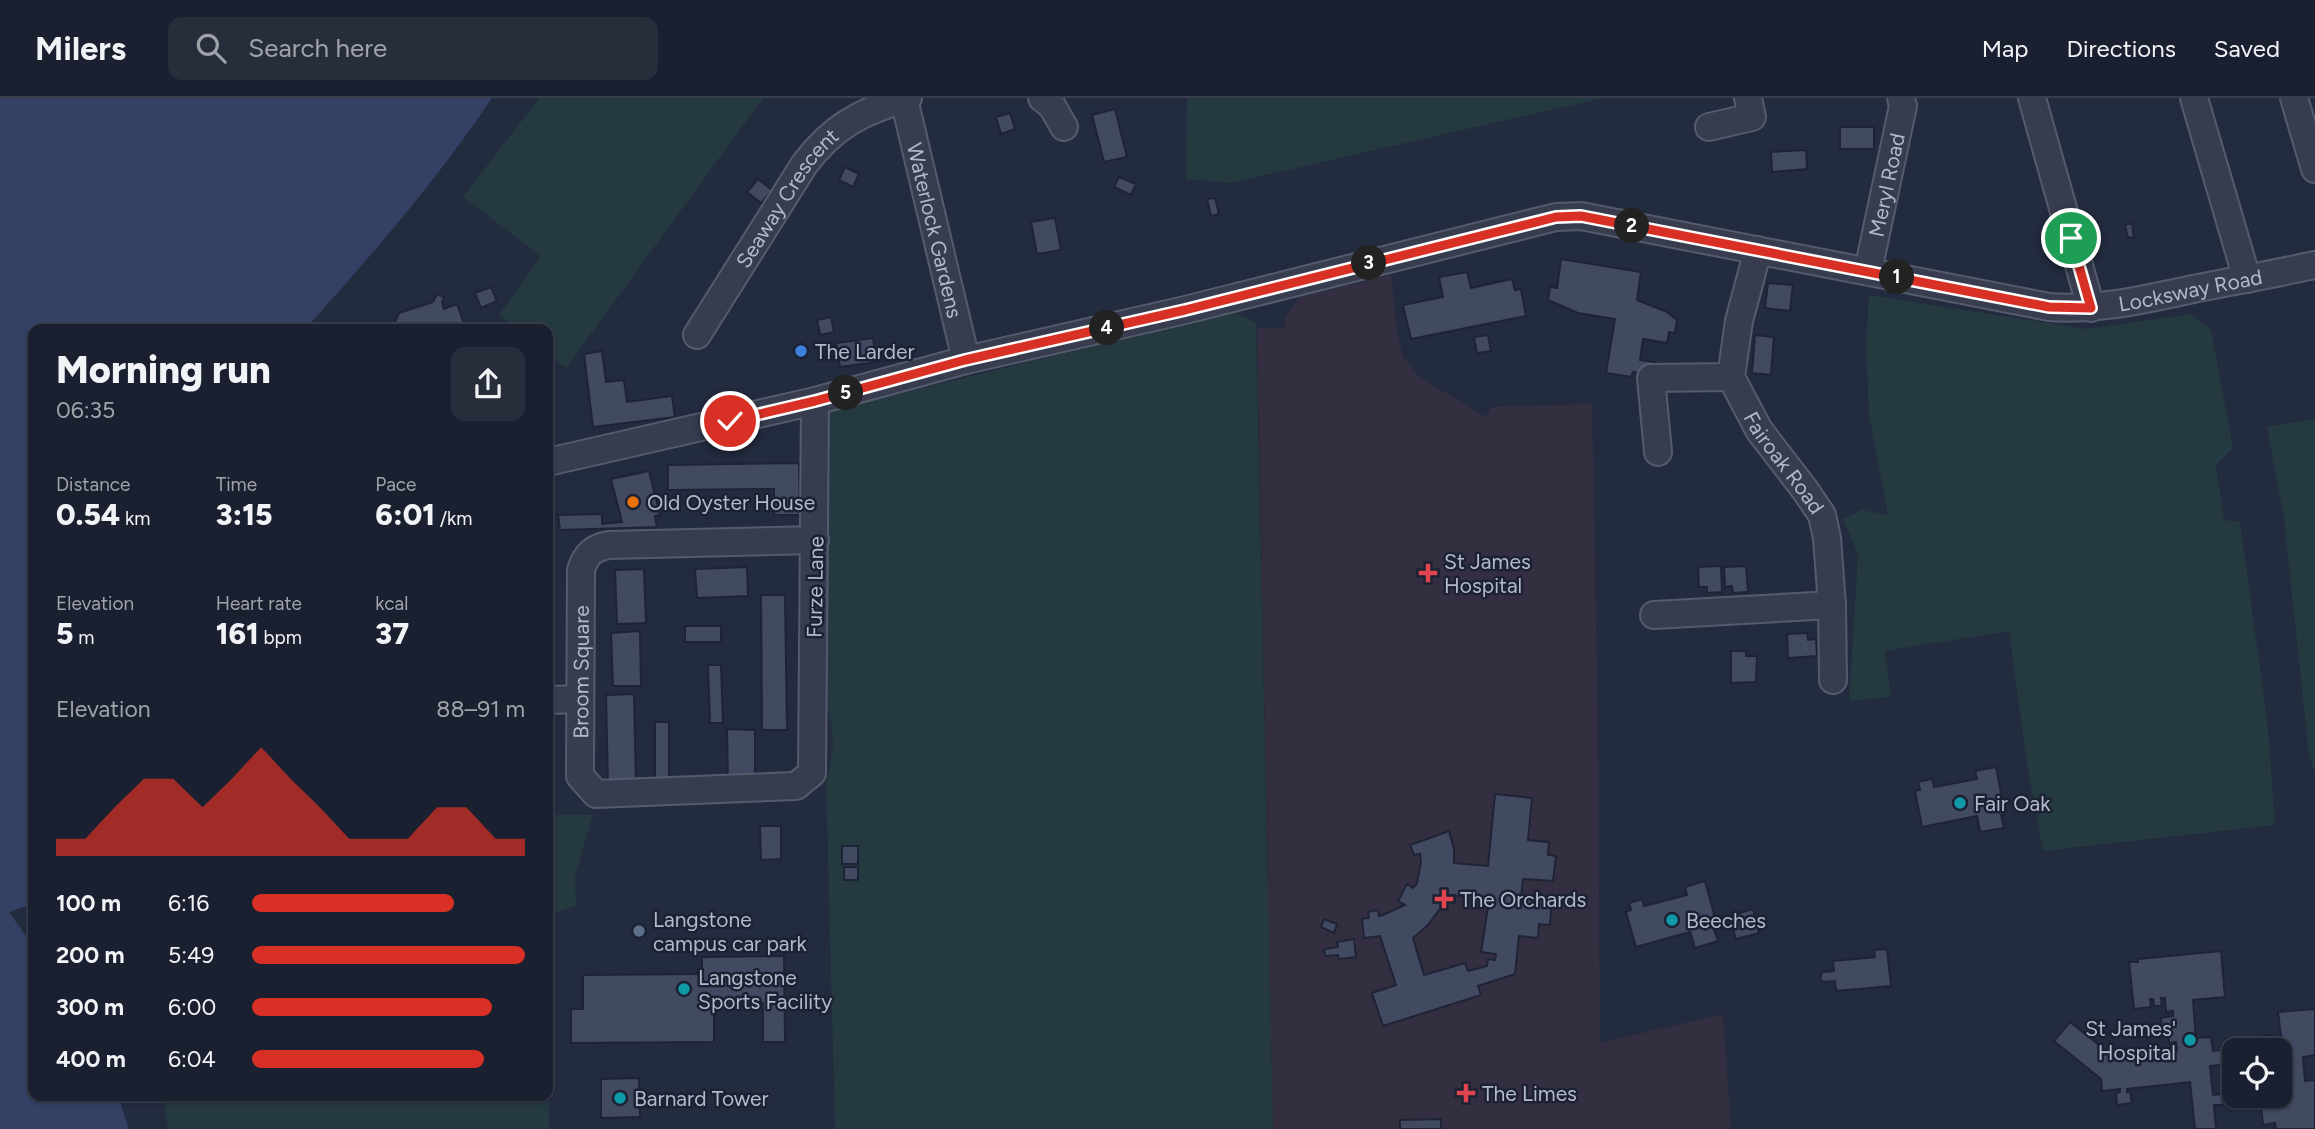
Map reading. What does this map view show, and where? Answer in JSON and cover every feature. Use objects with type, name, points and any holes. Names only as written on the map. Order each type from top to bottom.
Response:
[{"type":"street","points":[[1042,98],[1052,106],[1064,127]]},
{"type":"street","points":[[1709,127],[1752,117],[1748,98]]},
{"type":"street","name":"Meryl Road","points":[[1868,271],[1903,106],[1901,98]]},
{"type":"street","points":[[2032,98],[2091,308]]},
{"type":"street","points":[[2193,98],[2248,279]]},
{"type":"street","points":[[2294,98],[2315,169]]},
{"type":"street","name":"Seaway Crescent","points":[[697,335],[817,148],[854,118],[906,99]]},
{"type":"street","name":"Waterlock Gardens","points":[[906,99],[965,360]]},
{"type":"street","name":"Locksway Road","points":[[553,461],[815,401],[965,360],[1185,310],[1556,217],[1581,216],[2049,307],[2091,308],[2315,265]]},
{"type":"street","points":[[1658,452],[1651,379],[1731,377],[1738,321],[1758,250]]},
{"type":"street","name":"Fairoak Road","points":[[1731,377],[1759,430],[1822,515],[1827,538],[1832,605],[1833,680]]},
{"type":"street","name":"Furze Lane","points":[[812,773],[815,401]]},
{"type":"street","name":"Broom Square","points":[[812,773],[796,786],[596,794],[580,776],[579,699],[581,570],[584,558],[596,548],[609,545],[815,540]]},
{"type":"street","points":[[1654,615],[1688,602],[1832,605]]},
{"type":"street","points":[[553,700],[579,699]]},
{"type":"shaded area","points":[[539,98],[763,98],[566,368],[553,357],[553,324],[511,324],[499,315],[541,256],[463,197]]},
{"type":"shaded area","points":[[1187,98],[1603,98],[1230,183],[1186,179]]},
{"type":"shaded area","name":"St James Hospital","points":[[1391,275],[1397,332],[1403,357],[1419,377],[1486,417],[1491,407],[1592,404],[1600,1043],[1723,1014],[1731,1129],[1273,1129],[1257,328],[1285,328],[1285,317],[1300,297]]},
{"type":"shaded area","points":[[1869,295],[2087,329],[2191,314],[2211,330],[2233,448],[2216,465],[2224,520],[2240,522],[2268,727],[2275,825],[2043,851],[2027,764],[2009,631],[1885,651],[1891,697],[1849,701],[1858,554],[1843,519],[1862,510],[1888,515],[1869,415],[1866,345]]},
{"type":"shaded area","points":[[1234,312],[1256,323],[1273,1129],[835,1129],[826,779],[833,740],[825,702],[828,411]]},
{"type":"shaded area","points":[[2315,419],[2315,773],[2309,755],[2284,519],[2267,427]]},
{"type":"shaded area","points":[[553,815],[593,815],[575,876],[576,906],[553,915]]},
{"type":"shaded area","points":[[164,1101],[549,1101],[549,1129],[168,1129]]},
{"type":"water","points":[[0,98],[492,98],[403,216],[309,324],[28,324],[28,906],[9,912],[28,939],[28,1101],[120,1101],[129,1129],[0,1129]]},
{"type":"building","points":[[1115,109],[1127,157],[1104,162],[1092,115]]},
{"type":"building","points":[[1010,113],[1015,129],[1001,134],[996,117]]},
{"type":"building","points":[[1840,127],[1874,127],[1874,149],[1840,149]]},
{"type":"building","points":[[1806,150],[1807,169],[1772,172],[1771,152]]},
{"type":"building","points":[[845,167],[859,174],[853,187],[839,180]]},
{"type":"building","points":[[1119,177],[1136,184],[1131,195],[1114,187]]},
{"type":"building","points":[[758,179],[772,190],[761,203],[747,192]]},
{"type":"building","points":[[1215,198],[1219,214],[1211,216],[1207,199]]},
{"type":"building","points":[[1055,218],[1061,250],[1037,254],[1031,222]]},
{"type":"building","points":[[2132,223],[2134,237],[2128,238],[2125,225]]},
{"type":"building","points":[[1561,259],[1641,272],[1637,300],[1667,312],[1677,320],[1675,333],[1669,332],[1667,343],[1643,339],[1640,360],[1654,362],[1652,375],[1633,372],[1631,377],[1606,373],[1615,319],[1578,313],[1548,300],[1550,287],[1557,288]]},
{"type":"building","points":[[1467,272],[1471,288],[1512,279],[1515,290],[1521,289],[1526,316],[1411,339],[1403,305],[1443,297],[1439,277]]},
{"type":"building","points":[[1768,283],[1793,285],[1790,311],[1765,308]]},
{"type":"building","points":[[491,287],[497,301],[481,308],[475,293]]},
{"type":"building","points":[[437,294],[444,297],[444,309],[457,304],[464,324],[396,324],[399,313],[433,302]]},
{"type":"building","points":[[831,317],[834,332],[820,335],[817,320]]},
{"type":"building","points":[[1488,335],[1491,351],[1477,353],[1474,337]]},
{"type":"building","points":[[1755,335],[1774,337],[1771,375],[1752,373]]},
{"type":"building","points":[[873,338],[876,362],[840,367],[836,343]]},
{"type":"building","points":[[602,351],[606,382],[624,380],[627,402],[672,396],[675,417],[593,427],[584,354]]},
{"type":"building","points":[[799,463],[800,515],[774,515],[774,489],[668,490],[668,465]]},
{"type":"building","points":[[649,471],[660,515],[655,516],[657,527],[560,530],[558,515],[602,514],[602,524],[622,522],[611,479]]},
{"type":"building","points":[[1721,566],[1722,592],[1707,593],[1707,587],[1699,587],[1698,567]]},
{"type":"building","points":[[1746,566],[1748,592],[1733,593],[1732,586],[1725,587],[1724,567]]},
{"type":"building","points":[[747,567],[748,596],[697,598],[695,569]]},
{"type":"building","points":[[644,569],[646,623],[617,624],[615,570]]},
{"type":"building","points":[[761,595],[785,595],[787,730],[762,730]]},
{"type":"building","points":[[685,626],[721,626],[721,642],[685,642]]},
{"type":"building","points":[[640,631],[641,686],[613,686],[611,633]]},
{"type":"building","points":[[1807,633],[1808,640],[1816,639],[1817,656],[1788,658],[1787,634]]},
{"type":"building","points":[[1731,651],[1746,651],[1746,656],[1757,656],[1756,682],[1731,683]]},
{"type":"building","points":[[708,665],[721,665],[723,723],[710,723]]},
{"type":"building","points":[[634,694],[636,785],[608,786],[606,695]]},
{"type":"building","points":[[655,722],[669,722],[669,781],[655,780]]},
{"type":"building","points":[[727,729],[755,730],[755,783],[728,784]]},
{"type":"building","name":"Fair Oak","points":[[1996,767],[2005,814],[2001,815],[2004,828],[1980,832],[1977,816],[1922,827],[1915,791],[1920,790],[1918,782],[1932,779],[1934,787],[1977,779],[1975,771]]},
{"type":"building","points":[[1495,794],[1532,798],[1528,840],[1549,842],[1548,855],[1556,856],[1553,881],[1523,879],[1521,897],[1552,900],[1550,925],[1539,924],[1538,938],[1519,936],[1515,974],[1478,986],[1481,995],[1383,1026],[1372,993],[1396,985],[1380,936],[1364,938],[1362,919],[1369,918],[1368,912],[1378,910],[1379,916],[1405,905],[1398,901],[1407,884],[1413,888],[1417,883],[1421,862],[1420,854],[1414,855],[1410,845],[1449,831],[1454,849],[1454,863],[1488,866]],"holes":[[[1450,895],[1489,900],[1481,952],[1496,954],[1495,960],[1488,959],[1487,966],[1468,971],[1465,963],[1424,975],[1413,938],[1428,925]]]},
{"type":"building","points":[[760,826],[781,826],[781,859],[761,860]]},
{"type":"building","points":[[842,846],[858,846],[858,864],[842,864]]},
{"type":"building","points":[[844,867],[858,867],[858,880],[844,880]]},
{"type":"building","name":"Beeches","points":[[1705,881],[1718,928],[1714,929],[1718,941],[1695,948],[1690,932],[1636,947],[1626,912],[1631,910],[1629,903],[1642,899],[1644,906],[1687,895],[1685,887]]},
{"type":"building","points":[[1753,909],[1759,933],[1736,939],[1729,916]]},
{"type":"building","points":[[1324,919],[1337,924],[1334,933],[1321,927]]},
{"type":"building","points":[[1354,939],[1356,957],[1339,959],[1338,955],[1325,956],[1324,949],[1338,947],[1337,942]]},
{"type":"building","points":[[1887,949],[1891,986],[1836,991],[1835,981],[1823,982],[1820,979],[1822,972],[1834,971],[1833,961],[1875,957],[1874,950]]},
{"type":"building","name":"St James' Hospital","points":[[2221,951],[2225,997],[2193,1000],[2196,1038],[2211,1037],[2213,1051],[2222,1050],[2222,1064],[2210,1066],[2213,1095],[2222,1094],[2222,1105],[2214,1105],[2216,1129],[2195,1129],[2190,1082],[2127,1089],[2127,1092],[2130,1091],[2132,1103],[2117,1105],[2116,1093],[2120,1092],[2120,1089],[2102,1091],[2101,1079],[2054,1041],[2070,1022],[2113,1056],[2124,1055],[2124,1052],[2177,1050],[2176,1042],[2169,1043],[2168,1028],[2162,1029],[2161,1018],[2173,1016],[2173,1011],[2166,1012],[2165,998],[2161,998],[2162,1006],[2154,1006],[2153,999],[2150,999],[2151,1007],[2134,1009],[2129,962],[2138,962],[2138,959]]},
{"type":"building","name":"Langstone Sports Facility","points":[[784,956],[785,1042],[763,1042],[763,1003],[714,1004],[714,1042],[571,1043],[571,1009],[583,1009],[583,975],[702,974],[702,957]]},
{"type":"building","name":"St James' Hospital","points":[[2315,1009],[2315,1055],[2303,1057],[2305,1081],[2315,1080],[2315,1129],[2276,1129],[2275,1123],[2263,1125],[2261,1108],[2292,1108],[2292,1038],[2281,1038],[2278,1012]]},
{"type":"building","name":"St James' Hospital","points":[[2273,1035],[2273,1038],[2242,1038]]},
{"type":"building","name":"Barnard Tower","points":[[639,1078],[640,1117],[601,1118],[601,1079]]},
{"type":"building","points":[[1441,1119],[1441,1129],[1400,1129],[1400,1120]]},
{"type":"place","name":"The Larder","points":[[801,351]]},
{"type":"place","name":"Old Oyster House","points":[[633,502]]},
{"type":"place","name":"St James Hospital","points":[[1428,573]]},
{"type":"place","name":"Fair Oak","points":[[1960,803]]},
{"type":"place","name":"The Orchards","points":[[1444,899]]},
{"type":"place","name":"Beeches","points":[[1672,920]]},
{"type":"place","name":"Langstone campus car park","points":[[639,931]]},
{"type":"place","name":"Langstone Sports Facility","points":[[684,989]]},
{"type":"place","name":"St James' Hospital","points":[[2190,1040]]},
{"type":"place","name":"The Limes","points":[[1466,1093]]},
{"type":"place","name":"Barnard Tower","points":[[620,1098]]},
{"type":"route","points":[[730,421],[965,360],[1185,310],[1556,217],[1581,216],[2049,307],[2091,308],[2071,238]]}]
